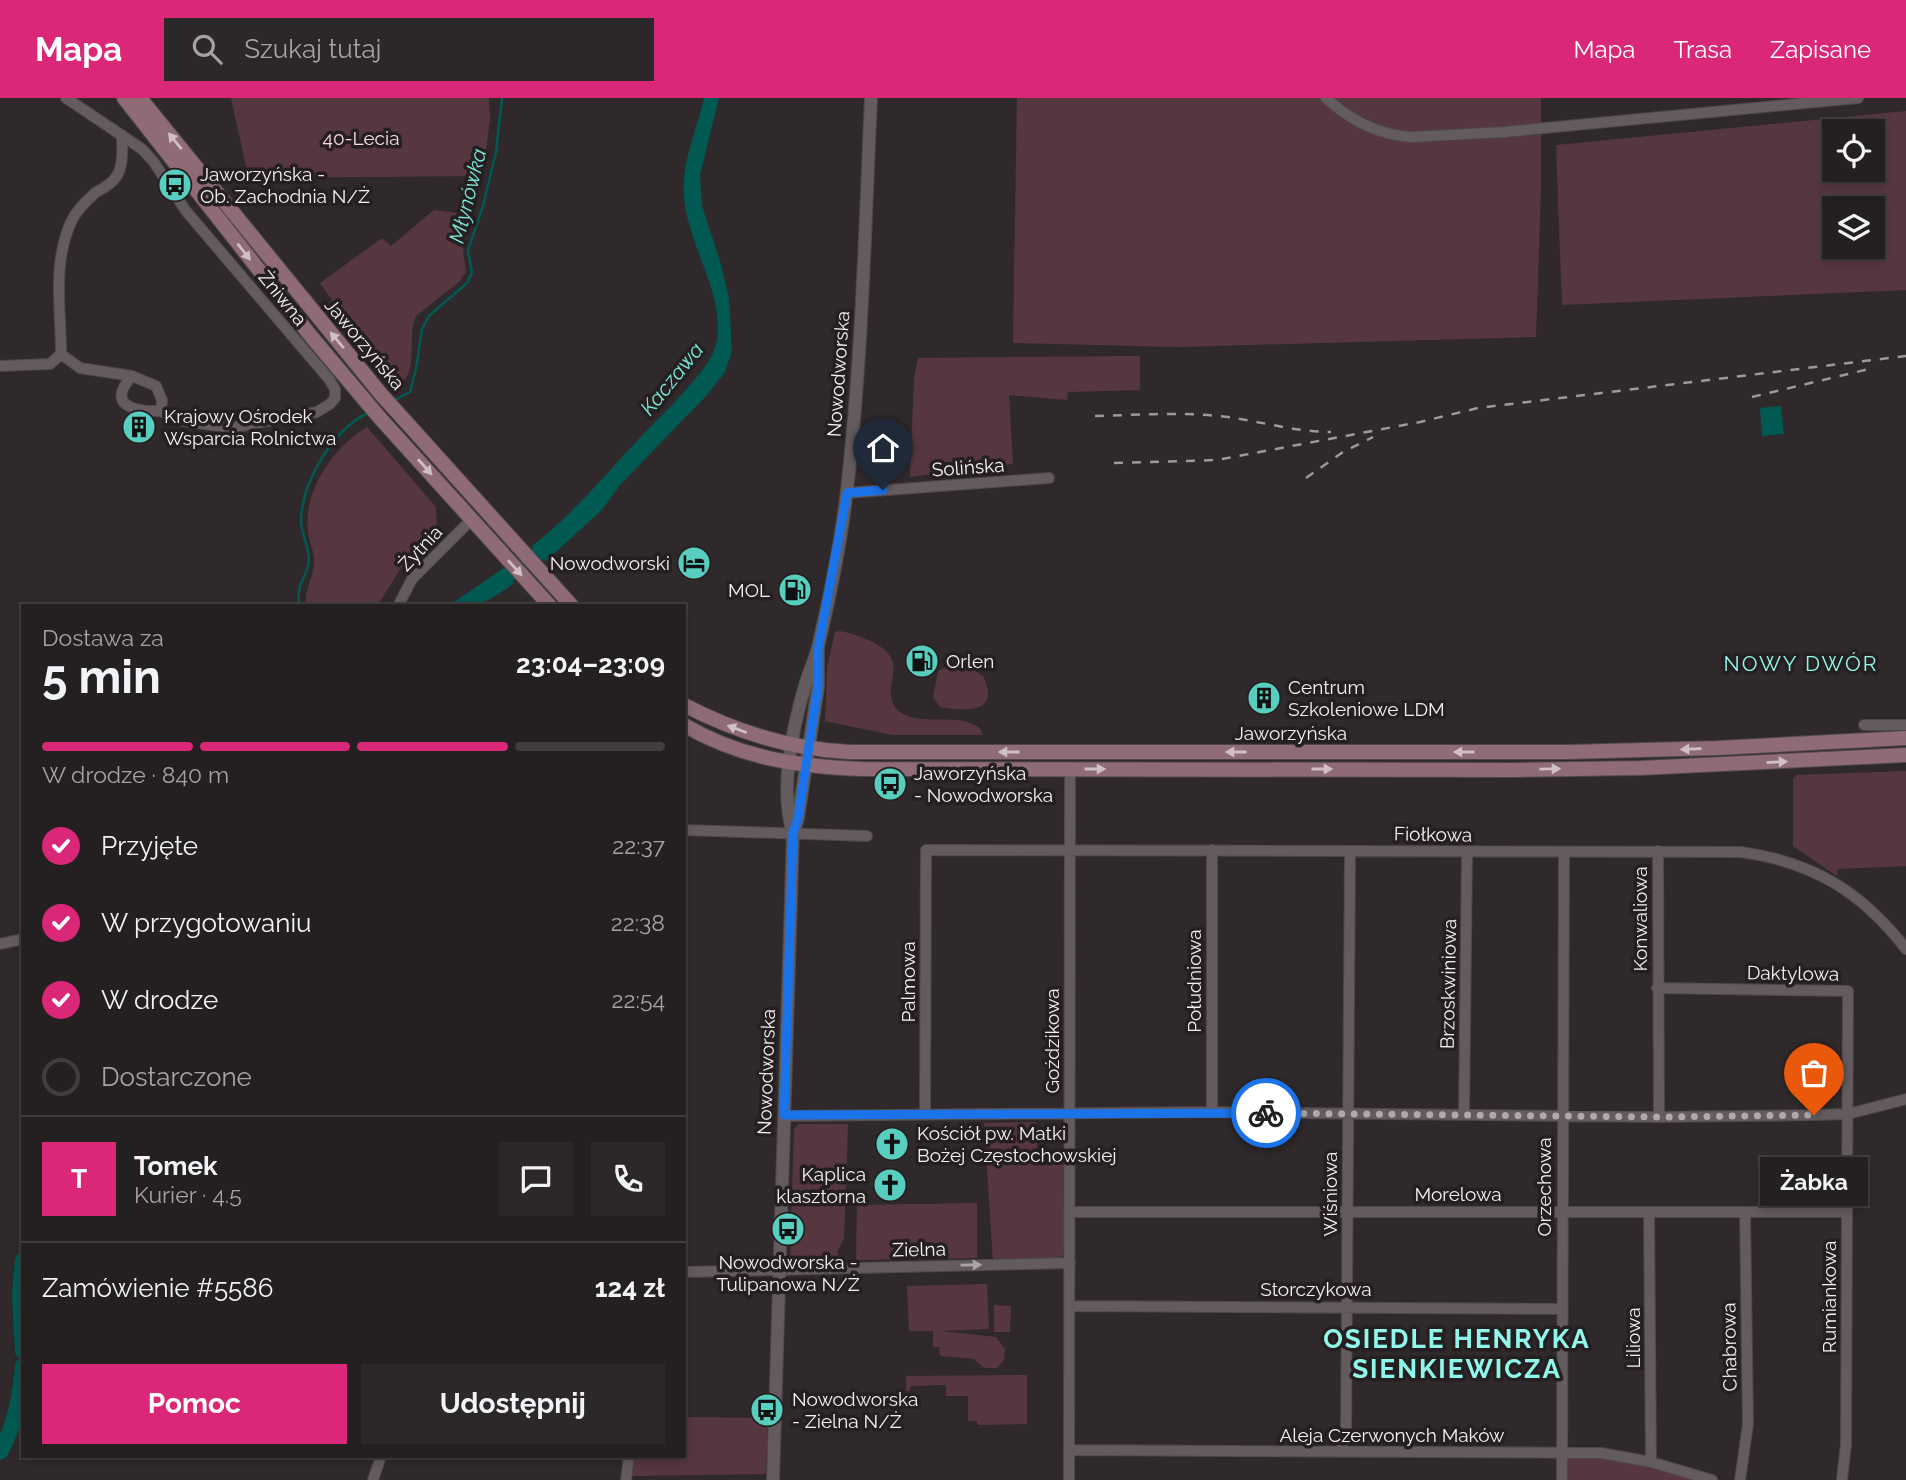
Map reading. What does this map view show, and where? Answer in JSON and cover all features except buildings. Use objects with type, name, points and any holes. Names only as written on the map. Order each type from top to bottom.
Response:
[{"type":"main road","name":"Jaworzyńska","points":[[124,98],[248,258],[379,416],[548,604]]},
{"type":"main road","name":"Jaworzyńska","points":[[140,98],[380,393],[570,604]]},
{"type":"main road","name":"Jaworzyńska","points":[[686,706],[741,731],[793,746],[849,752],[1568,752],[1717,748],[1906,738]]},
{"type":"main road","name":"Jaworzyńska","points":[[686,726],[724,745],[789,764],[863,769],[1640,768],[1906,755]]},
{"type":"street","name":"Nowodworska","points":[[793,833],[787,816],[786,779],[806,684],[818,649],[847,493],[860,355],[871,98]]},
{"type":"street","points":[[1326,98],[1364,126],[1412,138],[1504,132],[1858,98]]},
{"type":"street","name":"Żniwna","points":[[69,99],[142,149],[153,160],[187,211],[329,379],[335,389],[335,398],[317,412],[231,428],[177,420],[161,411],[143,412],[131,408],[124,403],[121,394],[124,385],[132,376]]},
{"type":"street","points":[[61,355],[58,290],[63,247],[72,220],[83,204],[116,178],[121,164],[122,135]]},
{"type":"street","points":[[0,366],[50,364],[61,355]]},
{"type":"street","points":[[61,355],[80,368],[132,376],[156,386],[162,400],[161,411]]},
{"type":"street","name":"Solińska","points":[[847,493],[1049,478]]},
{"type":"street","name":"Żytnia","points":[[399,604],[412,579],[472,519]]},
{"type":"street","name":"Nowodworska","points":[[773,1480],[793,833],[810,749],[818,687],[818,649]]},
{"type":"street","points":[[1864,725],[1906,725]]},
{"type":"street","name":"Goździkowa","points":[[1069,1480],[1070,769]]},
{"type":"street","points":[[686,830],[867,836]]},
{"type":"street","name":"Fiołkowa","points":[[926,850],[1741,852],[1787,861],[1833,882],[1874,911],[1906,949]]},
{"type":"street","name":"Palmowa","points":[[925,1114],[926,850]]},
{"type":"street","name":"Południowa","points":[[1212,850],[1212,1112]]},
{"type":"street","name":"Wiśniowa","points":[[1340,1452],[1346,1436],[1350,851]]},
{"type":"street","name":"Konwaliowa","points":[[1658,851],[1660,1117]]},
{"type":"street","name":"Brzoskwiniowa","points":[[1464,1115],[1466,852]]},
{"type":"street","name":"Orzechowa","points":[[1562,1480],[1561,1116],[1564,852]]},
{"type":"street","points":[[0,944],[21,939]]},
{"type":"street","name":"Daktylowa","points":[[1657,988],[1848,991],[1848,1114]]},
{"type":"street","points":[[784,1115],[1212,1112],[1660,1117],[1848,1114],[1906,1099]]},
{"type":"street","name":"Rumiankowa","points":[[1842,1480],[1846,1444],[1848,1114]]},
{"type":"street","name":"Morelowa","points":[[1070,1212],[1846,1212]]},
{"type":"street","name":"Chabrowa","points":[[1740,1480],[1748,1424],[1745,1212]]},
{"type":"street","name":"Liliowa","points":[[1649,1213],[1651,1462]]},
{"type":"street","name":"Zielna","points":[[686,1272],[1070,1263]]},
{"type":"street","name":"Storczykowa","points":[[1069,1306],[1562,1308]]},
{"type":"street","name":"Aleja Czerwonych Maków","points":[[1069,1450],[1601,1453],[1651,1462],[1712,1480]]},
{"type":"street","points":[[373,1480],[380,1458]]},
{"type":"street","points":[[626,1480],[629,1458]]},
{"type":"green space","name":"40-Lecia","points":[[231,98],[489,98],[490,119],[483,176],[251,178]]},
{"type":"green space","points":[[1017,98],[1541,98],[1536,337],[1178,347],[1013,343]]},
{"type":"green space","points":[[1906,111],[1906,290],[1562,305],[1556,145],[1822,119],[1822,182],[1885,182],[1885,119],[1824,119]]},
{"type":"green space","points":[[434,210],[472,215],[463,251],[466,272],[460,281],[416,316],[411,366],[402,383],[393,389],[320,283],[382,238],[391,246]]},
{"type":"green space","points":[[1140,356],[1140,390],[1068,392],[1067,400],[1009,395],[1013,464],[910,477],[914,378],[918,358]]},
{"type":"green space","points":[[367,427],[436,507],[437,533],[402,566],[379,604],[306,604],[314,563],[308,531],[310,500],[323,471],[343,446]]},
{"type":"green space","points":[[840,631],[880,646],[891,657],[891,694],[898,711],[918,718],[970,723],[980,728],[983,735],[892,735],[825,721],[827,667],[835,632]]},
{"type":"green space","points":[[951,665],[974,670],[983,676],[988,689],[988,698],[984,704],[969,709],[940,707],[933,698],[938,671]]},
{"type":"green space","points":[[1906,771],[1906,866],[1838,869],[1837,876],[1793,846],[1793,779],[1797,775]]},
{"type":"green space","points":[[1036,1122],[1038,1163],[1063,1164],[1065,1251],[1063,1256],[1055,1259],[993,1260],[984,1123]]},
{"type":"green space","points":[[799,1124],[848,1124],[844,1238],[837,1252],[841,1262],[801,1265],[790,1262],[794,1129]]},
{"type":"green space","points":[[977,1203],[977,1258],[856,1260],[857,1205]]},
{"type":"green space","points":[[987,1284],[989,1329],[940,1331],[996,1337],[1005,1349],[1004,1360],[997,1368],[984,1368],[974,1359],[941,1356],[940,1347],[933,1347],[933,1331],[909,1331],[907,1286]]},
{"type":"green space","points":[[994,1305],[1011,1306],[1010,1332],[994,1332]]},
{"type":"green space","points":[[1027,1375],[1027,1424],[978,1425],[977,1421],[968,1421],[968,1396],[946,1396],[946,1385],[911,1386],[910,1391],[906,1391],[906,1376]]},
{"type":"green space","points":[[686,1417],[768,1418],[766,1474],[632,1476],[635,1458],[686,1458]]},
{"type":"green space","points":[[1563,1453],[1601,1454],[1709,1480],[1562,1480]]},
{"type":"shaded area","points":[[704,98],[719,98],[700,175],[702,206],[729,298],[732,351],[725,372],[708,394],[620,485],[602,510],[546,561],[532,546],[574,508],[684,392],[709,361],[715,347],[718,331],[714,297],[691,231],[684,197],[687,159]]},
{"type":"shaded area","points":[[1781,406],[1784,434],[1762,436],[1760,408]]},
{"type":"shaded area","points":[[503,570],[514,583],[484,602],[451,604]]},
{"type":"waterway","name":"Młynówka","points":[[393,401],[410,392],[422,329],[429,316],[467,283],[472,273],[468,250],[483,206],[496,152],[502,98]]},
{"type":"waterway","name":"Młynówka","points":[[300,604],[300,587],[309,560],[301,523],[308,488],[314,472],[332,443],[343,431],[368,413]]},
{"type":"waterway","name":"Kaczawa","points":[[466,604],[556,541]]},
{"type":"waterway","name":"Kaczawa","points":[[21,1283],[21,1314]]},
{"type":"waterway","name":"Kaczawa","points":[[0,1452],[10,1431],[21,1381]]},
{"type":"railway","points":[[1114,463],[1217,460],[1420,422],[1478,408],[1906,356]]},
{"type":"railway","points":[[1752,397],[1869,369]]},
{"type":"railway","points":[[1095,416],[1204,415],[1331,432]]},
{"type":"railway","points":[[1306,478],[1343,452],[1373,437]]},
{"type":"way so far","points":[[1266,1113],[1660,1117],[1814,1115]]},
{"type":"place","name":"Jaworzyńska - Ob. Zachodnia N/Ż","points":[[175,185]]},
{"type":"place","name":"Krajowy Ośrodek Wsparcia Rolnictwa","points":[[139,427]]},
{"type":"place","name":"Nowodworski","points":[[694,563]]},
{"type":"place","name":"MOL","points":[[795,590]]},
{"type":"place","name":"Orlen","points":[[922,661]]},
{"type":"place","name":"Centrum Szkoleniowe LDM","points":[[1264,698]]},
{"type":"place","name":"Jaworzyńska - Nowodworska","points":[[890,784]]},
{"type":"place","name":"Żabka","points":[[1814,1115]]},
{"type":"place","name":"Kościół pw. Matki Bożej Częstochowskiej","points":[[892,1144]]},
{"type":"place","name":"Kaplica klasztorna","points":[[890,1185]]},
{"type":"place","name":"Nowodworska - Tulipanowa N/Ż","points":[[788,1229]]},
{"type":"place","name":"Nowodworska - Zielna N/Ż","points":[[767,1410]]},
{"type":"district","name":"NOWY DWÓR","points":[[1801,664]]},
{"type":"district","name":"OSIEDLE HENRYKA SIENKIEWICZA","points":[[1457,1354]]},
{"type":"route","points":[[883,490],[847,493],[818,649],[818,687],[810,749],[793,833],[784,1115],[1266,1113]]}]
